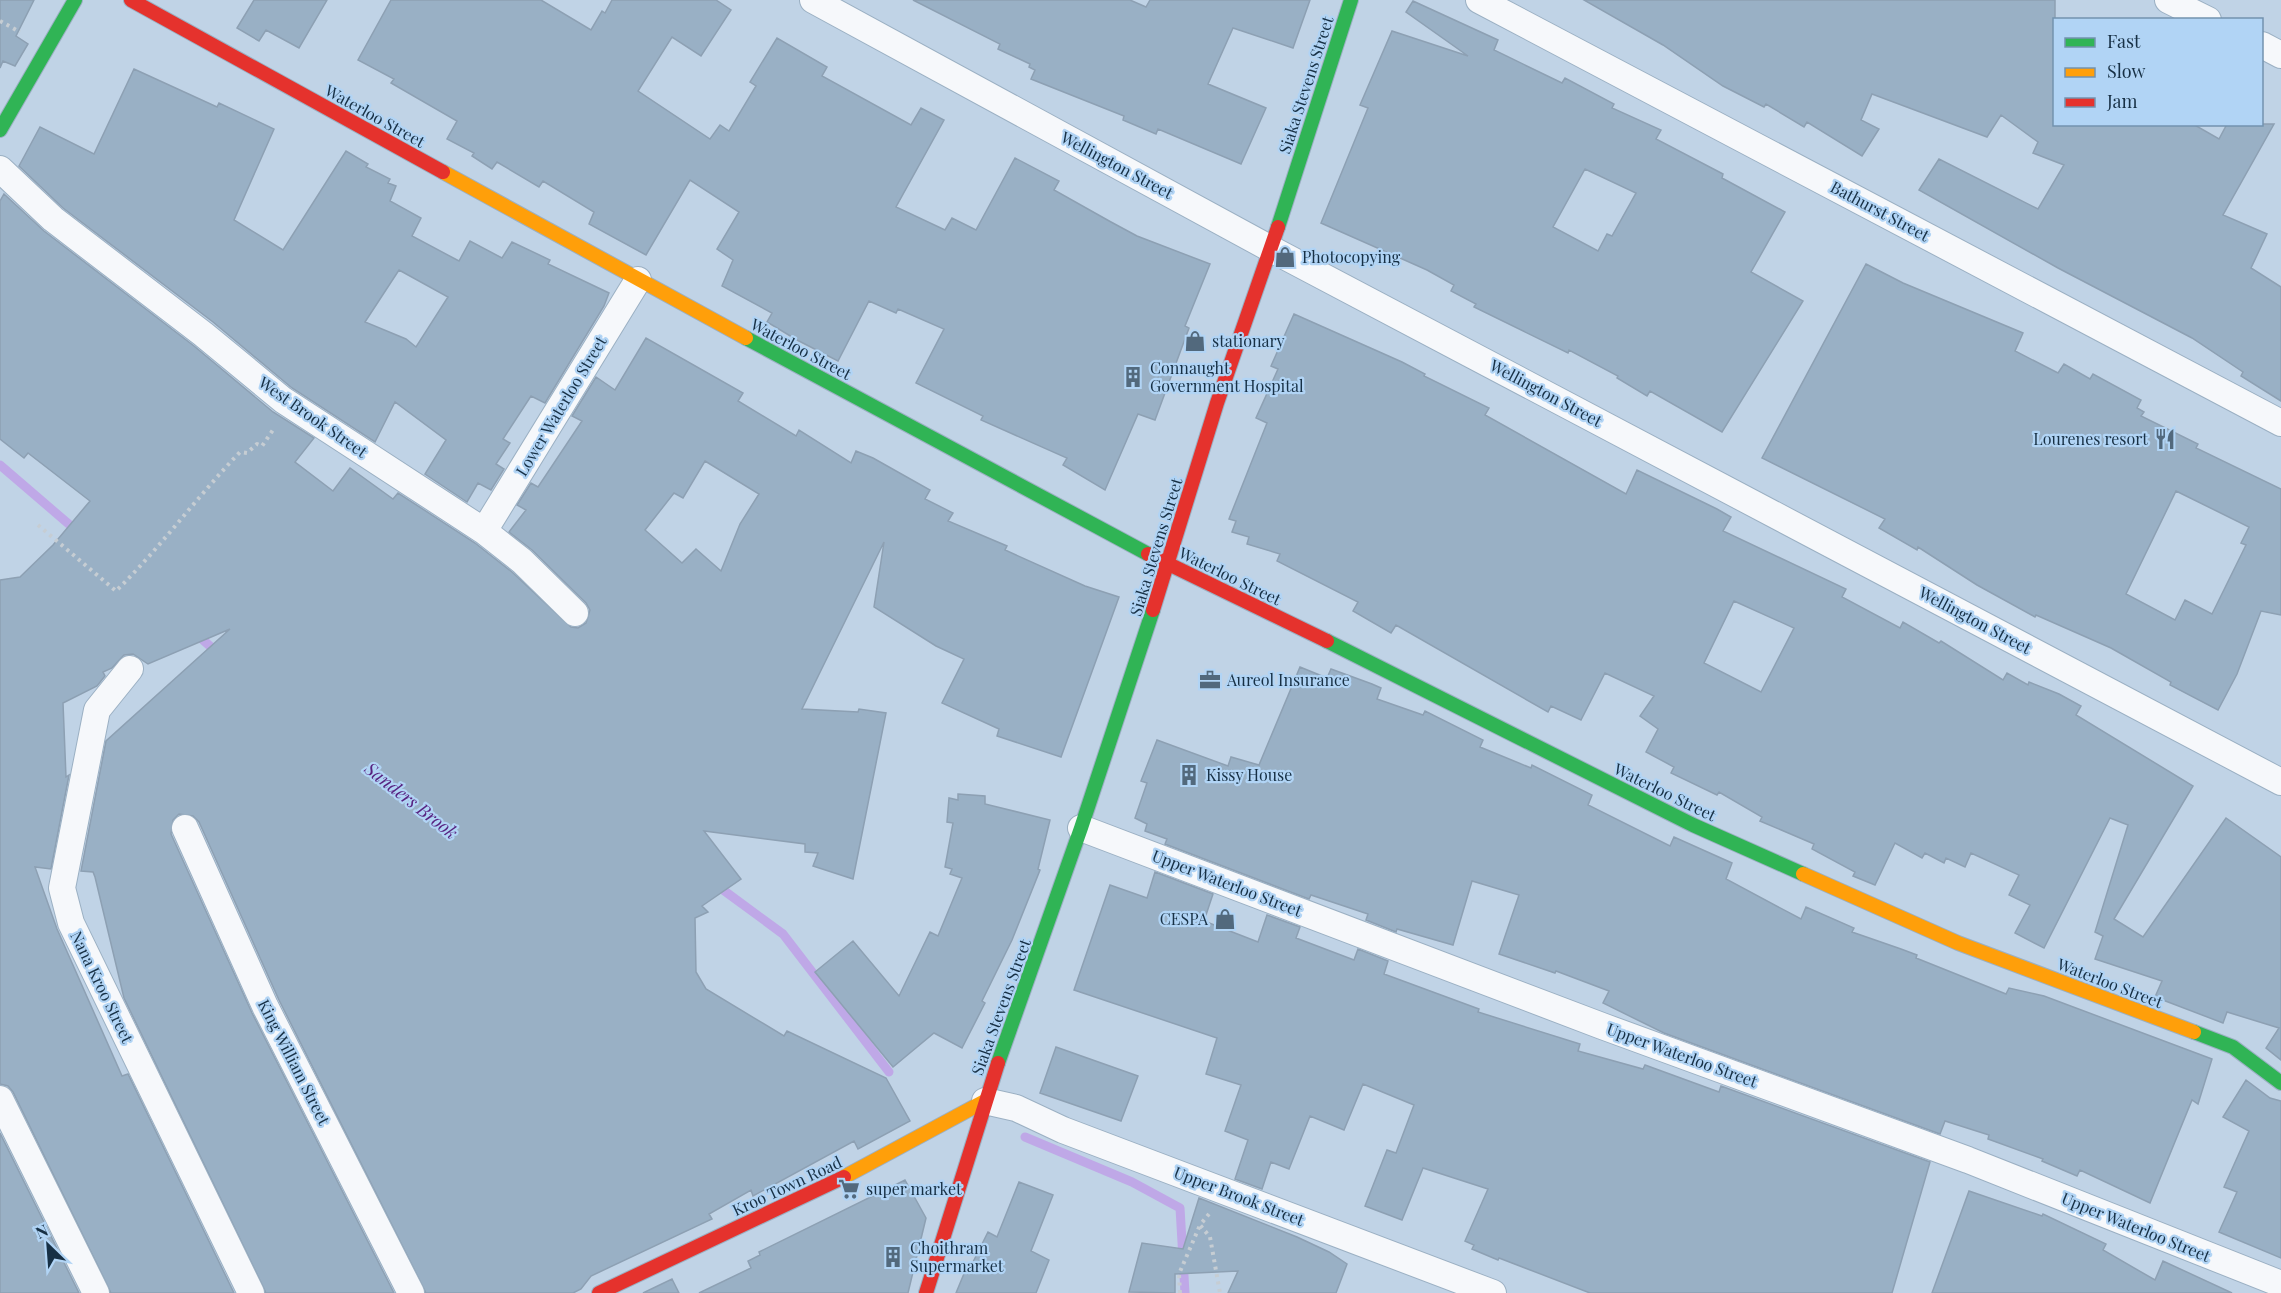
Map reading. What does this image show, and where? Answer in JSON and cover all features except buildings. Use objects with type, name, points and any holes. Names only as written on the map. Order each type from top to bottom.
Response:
[{"type":"street","points":[[0,130],[75,0]]},
{"type":"street","name":"Waterloo Street","points":[[131,0],[638,280],[1168,565],[1405,680],[1693,825],[1958,943],[2233,1047],[2281,1083]]},
{"type":"street","name":"Wellington Street","points":[[813,0],[1271,249],[2281,782]]},
{"type":"street","name":"Siaka Stevens Street","points":[[926,1293],[985,1101],[1081,828],[1168,565],[1217,403],[1271,249],[1351,0]]},
{"type":"street","name":"Bathurst Street","points":[[1479,0],[2281,423]]},
{"type":"street","points":[[2168,0],[2204,18]]},
{"type":"street","points":[[2263,46],[2281,55]]},
{"type":"street","name":"West Brook Street","points":[[0,169],[53,219],[203,334],[283,400],[484,531],[522,561],[575,613]]},
{"type":"street","name":"Lower Waterloo Street","points":[[484,531],[638,280]]},
{"type":"street","name":"Nana Kroo Street","points":[[130,669],[97,710],[62,888],[71,923],[250,1293]]},
{"type":"street","name":"King William Street","points":[[185,828],[265,1006],[411,1293]]},
{"type":"street","name":"Upper Waterloo Street","points":[[1081,828],[1602,1026],[1968,1160],[2281,1284]]},
{"type":"street","points":[[0,1100],[96,1293]]},
{"type":"street","name":"Upper Brook Street","points":[[985,1101],[1016,1108],[1064,1130],[1493,1293]]},
{"type":"street","name":"Kroo Town Road","points":[[599,1293],[849,1176],[985,1101]]},
{"type":"path","points":[[38,525],[116,591],[142,566],[200,495],[240,452],[247,453],[257,444],[262,446],[283,416],[283,400]]},
{"type":"path","points":[[1180,1293],[1179,1274],[1200,1225],[1226,1190]]},
{"type":"path","points":[[1200,1225],[1210,1238],[1220,1293]]},
{"type":"waterway","name":"Sanders Brook","points":[[0,465],[78,532]]},
{"type":"waterway","name":"Sanders Brook","points":[[195,633],[219,654]]},
{"type":"waterway","name":"Sanders Brook","points":[[715,884],[783,934],[889,1072]]},
{"type":"waterway","points":[[1025,1137],[1132,1182],[1180,1208],[1185,1293]]},
{"type":"traffic: fast","points":[[0,130],[75,0]]},
{"type":"traffic: fast","points":[[1278,227],[1351,0]]},
{"type":"traffic: fast","points":[[746,338],[1148,554]]},
{"type":"traffic: fast","points":[[998,1063],[1081,828],[1153,610]]},
{"type":"traffic: fast","points":[[1327,641],[1693,825],[1803,874]]},
{"type":"traffic: fast","points":[[2194,1032],[2233,1047],[2281,1083]]},
{"type":"traffic: slow","points":[[443,172],[746,338]]},
{"type":"traffic: slow","points":[[1803,874],[1958,943],[2194,1032]]},
{"type":"traffic: slow","points":[[844,1177],[985,1101]]},
{"type":"traffic: jam","points":[[131,0],[443,172]]},
{"type":"traffic: jam","points":[[1153,610],[1217,403],[1278,227]]},
{"type":"traffic: jam","points":[[1148,554],[1327,641]]},
{"type":"traffic: jam","points":[[926,1293],[998,1063]]},
{"type":"traffic: jam","points":[[599,1293],[844,1177]]},
{"type":"place","name":"Photocopying","points":[[1285,257]]},
{"type":"place","name":"stationary","points":[[1195,341]]},
{"type":"place","name":"Connaught Government Hospital","points":[[1133,377]]},
{"type":"place","name":"Lourenes resort","points":[[2165,439]]},
{"type":"place","name":"Aureol Insurance","points":[[1210,680]]},
{"type":"place","name":"Kissy House","points":[[1189,775]]},
{"type":"place","name":"CESPA","points":[[1225,919]]},
{"type":"place","name":"super market","points":[[849,1189]]},
{"type":"place","name":"Choithram Supermarket","points":[[893,1257]]}]
